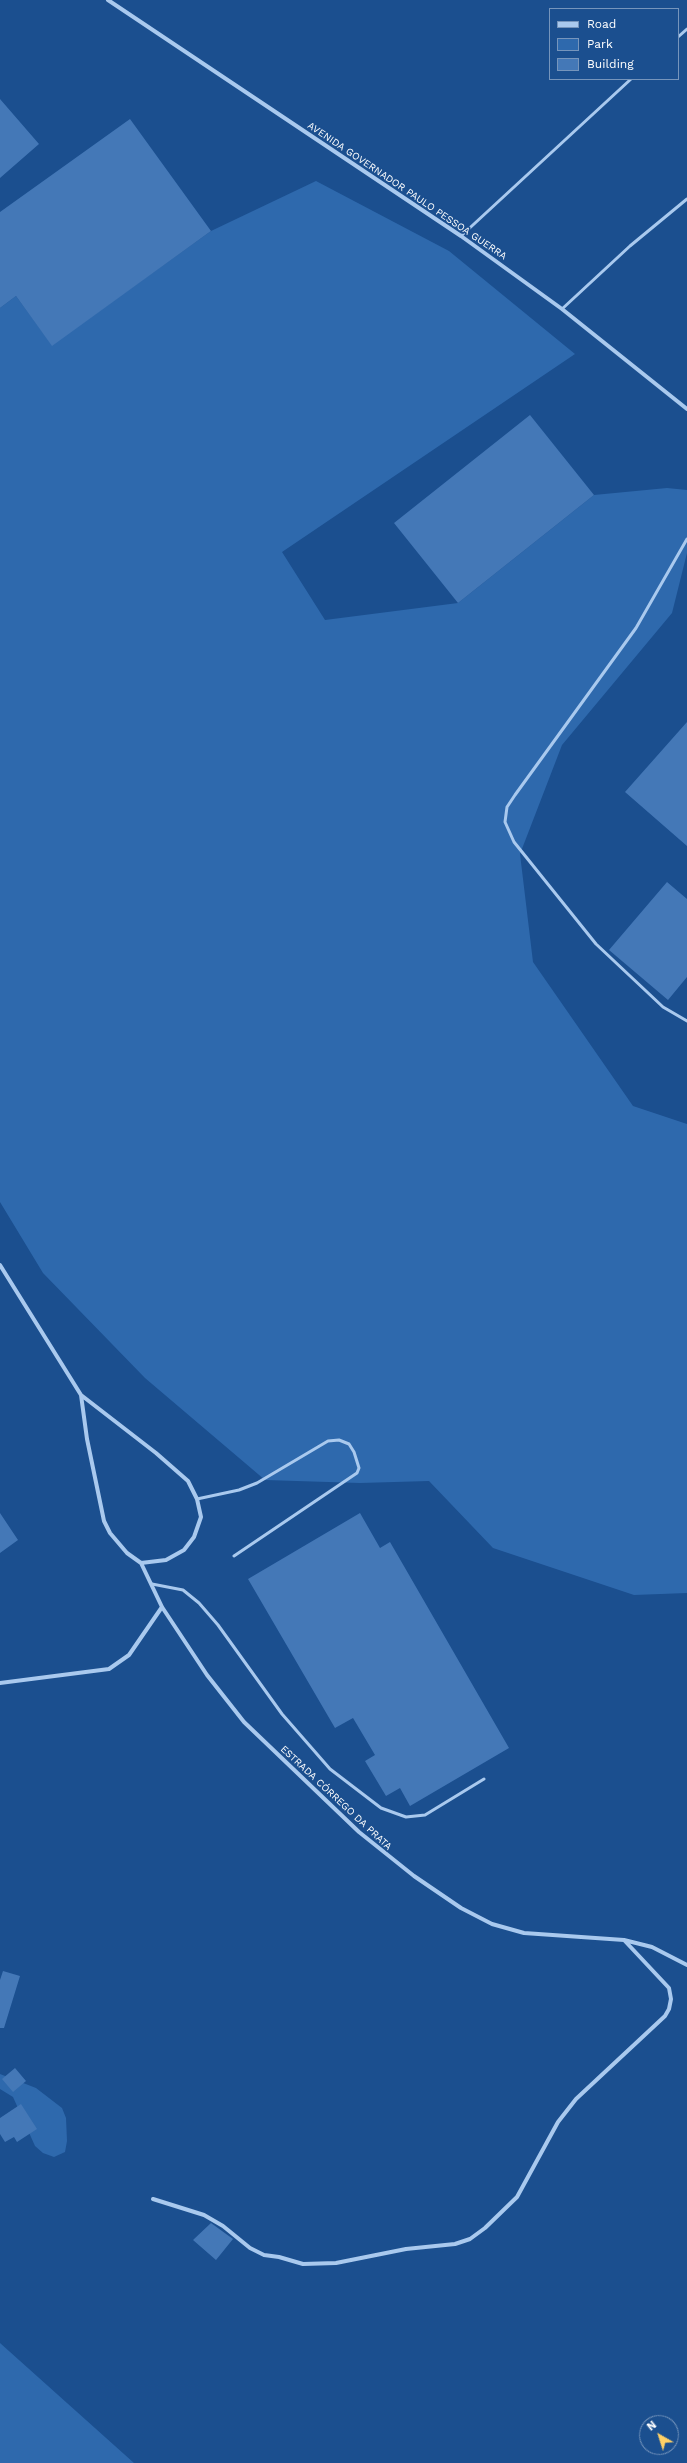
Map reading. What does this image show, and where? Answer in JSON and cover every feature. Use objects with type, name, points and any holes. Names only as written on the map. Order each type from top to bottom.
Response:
[{"type":"street","name":"AVENIDA GOVERNADOR PAULO PESSOA GUERRA","points":[[108,0],[461,236],[562,309],[687,409]]},
{"type":"street","points":[[0,1265],[81,1395],[156,1453],[188,1481],[197,1499],[201,1518],[194,1537],[184,1550],[166,1560],[141,1563],[126,1553],[116,1542],[104,1521],[87,1439],[81,1395]]},
{"type":"street","name":"ESTRADA CÓRREGO DA PRATA","points":[[141,1563],[162,1607],[207,1675],[244,1722],[359,1832],[414,1876],[461,1908],[492,1924],[524,1933],[624,1940],[652,1947],[687,1965]]},
{"type":"street","points":[[0,1683],[109,1670],[128,1655],[162,1607]]},
{"type":"street","points":[[152,2199],[204,2214],[223,2226],[250,2248],[264,2255],[303,2264],[336,2263],[406,2249],[455,2244],[470,2239],[485,2228],[517,2197],[558,2122],[576,2099],[665,2016],[670,2009],[671,1998],[668,1988],[624,1940]]},
{"type":"lane","points":[[679,36],[687,28]]},
{"type":"lane","points":[[461,236],[630,80]]},
{"type":"lane","points":[[562,309],[630,246],[687,199]]},
{"type":"lane","points":[[687,539],[636,628],[514,795],[507,807],[505,822],[514,842],[596,944],[663,1007],[687,1021]]},
{"type":"lane","points":[[197,1499],[239,1490],[257,1483],[328,1441],[339,1440],[349,1444],[354,1452],[359,1468],[357,1473],[234,1556]]},
{"type":"lane","points":[[152,1584],[183,1590],[199,1603],[218,1624],[282,1714],[330,1769],[381,1808],[406,1818],[425,1815],[484,1779]]},
{"type":"green space","points":[[316,181],[449,251],[575,354],[282,552],[325,620],[458,603],[594,495],[667,488],[687,490],[687,553],[672,613],[562,745],[520,854],[533,962],[633,1106],[687,1124],[687,1593],[634,1595],[493,1548],[429,1481],[360,1483],[265,1480],[145,1378],[43,1273],[0,1202],[0,308],[16,296],[52,345],[211,231]]},
{"type":"green space","points":[[0,2074],[36,2088],[62,2108],[66,2118],[67,2141],[65,2152],[54,2157],[43,2153],[35,2146],[13,2097],[0,2089]]},
{"type":"green space","points":[[0,2343],[134,2463],[0,2463]]},
{"type":"building","points":[[0,99],[39,144],[0,178]]},
{"type":"building","points":[[130,119],[211,231],[52,346],[16,296],[0,308],[0,212]]},
{"type":"building","points":[[530,415],[594,495],[458,603],[394,523]]},
{"type":"building","points":[[687,722],[687,846],[625,792]]},
{"type":"building","points":[[667,882],[687,899],[687,977],[668,1000],[609,950]]},
{"type":"building","points":[[0,1513],[18,1540],[0,1553]]},
{"type":"building","points":[[360,1513],[380,1548],[390,1542],[509,1748],[410,1806],[400,1788],[386,1796],[365,1761],[375,1755],[353,1718],[335,1728],[248,1579]]},
{"type":"building","points":[[3,1971],[20,1976],[4,2028],[0,2028],[0,1980]]},
{"type":"building","points":[[15,2068],[26,2081],[13,2092],[2,2079]]},
{"type":"building","points":[[21,2104],[37,2129],[17,2142],[14,2137],[5,2142],[0,2134],[0,2118]]},
{"type":"building","points":[[211,2223],[233,2239],[216,2260],[193,2240]]}]
